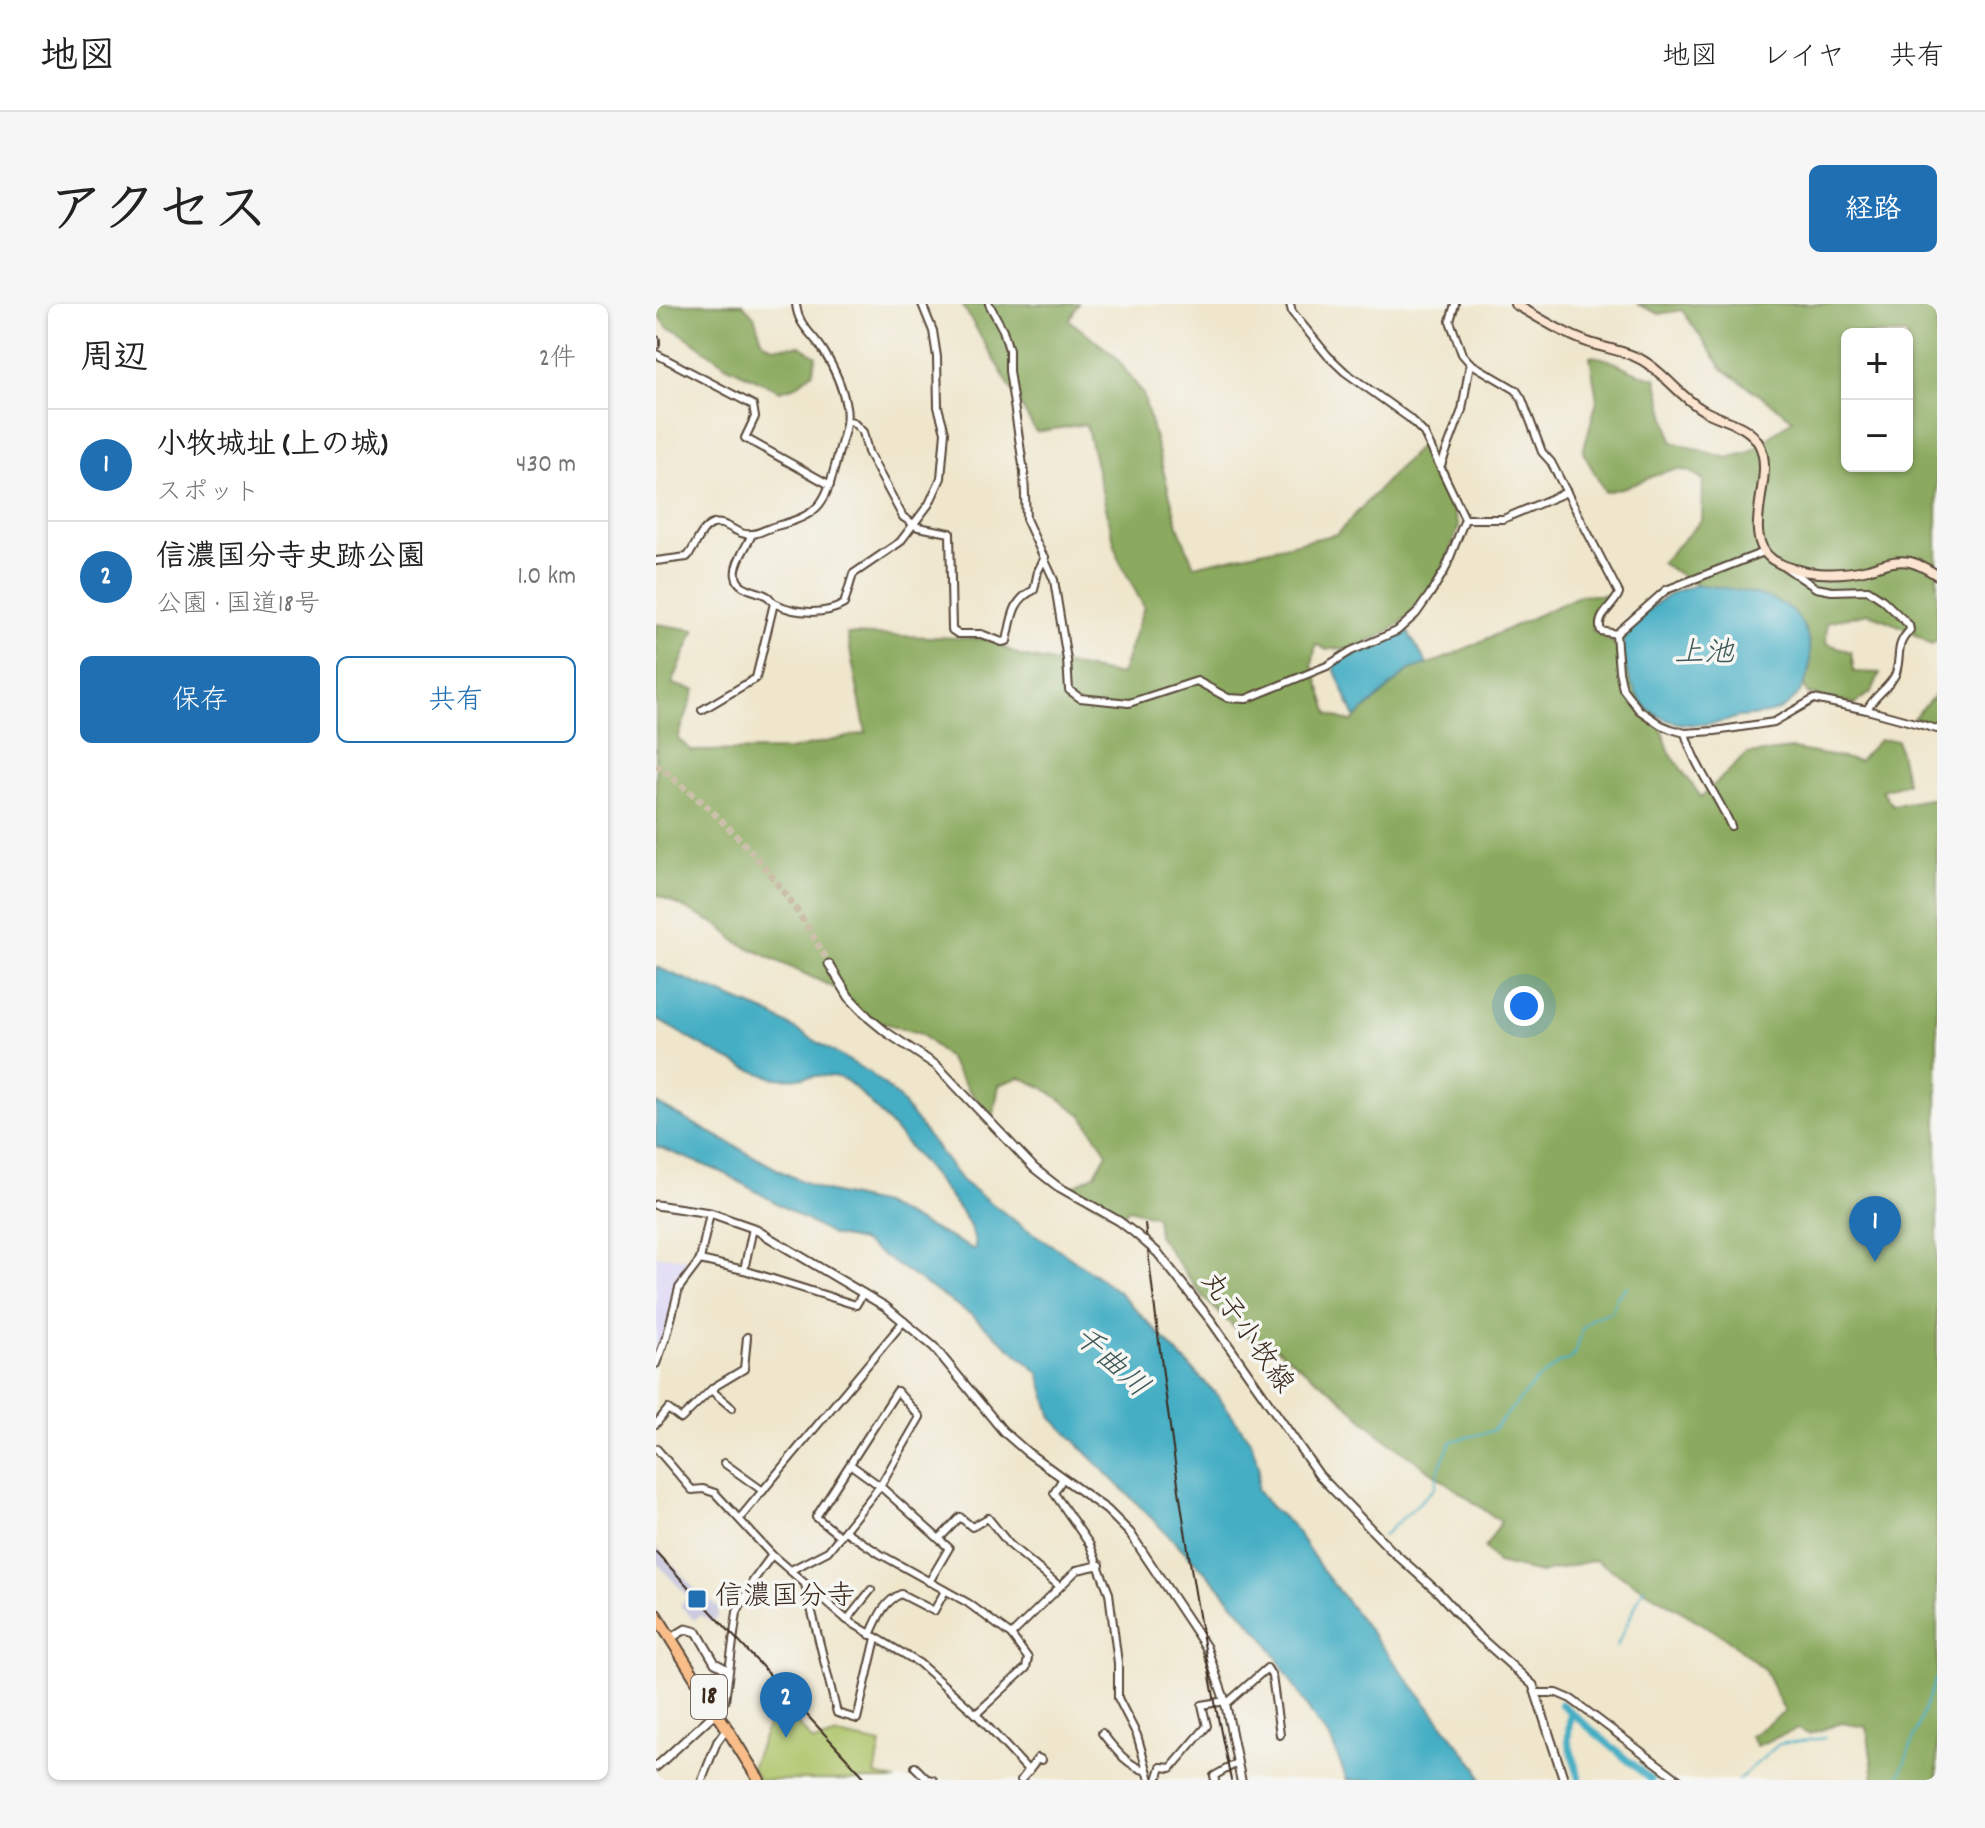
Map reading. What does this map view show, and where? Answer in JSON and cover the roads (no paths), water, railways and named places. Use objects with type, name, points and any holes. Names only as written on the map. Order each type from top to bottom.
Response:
[{"type":"highway","name":"18","points":[[656,1615],[665,1634],[759,1780]]},
{"type":"main road","points":[[1515,304],[1577,338],[1644,361],[1696,406],[1753,436],[1761,447],[1763,460],[1758,532],[1764,552],[1782,565],[1823,573],[1852,572],[1908,561],[1937,575]]},
{"type":"street","points":[[656,561],[687,557],[706,527],[713,524],[720,523],[752,534],[813,514],[830,485],[847,421],[844,399],[822,349],[800,324],[796,304]]},
{"type":"street","points":[[752,534],[735,575],[747,589],[768,597],[774,603],[800,611],[834,610],[844,604],[853,574],[900,542],[914,525],[929,504],[941,478],[945,432],[938,407],[933,331],[922,304]]},
{"type":"street","points":[[989,304],[1003,330],[1009,350],[1026,519],[1050,568],[1058,603],[1069,690],[1080,698],[1129,703],[1197,681],[1228,698],[1246,699],[1327,666],[1408,622],[1445,570],[1465,519],[1424,433],[1328,356],[1292,312],[1290,304]]},
{"type":"street","points":[[1455,304],[1450,315],[1462,354],[1470,363],[1516,390],[1533,424],[1542,452],[1551,462],[1619,593],[1598,627],[1601,631],[1616,634]]},
{"type":"street","points":[[656,354],[753,405],[755,417],[745,438],[830,485]]},
{"type":"street","points":[[1441,465],[1462,410],[1470,363]]},
{"type":"street","points":[[847,421],[853,422],[863,432],[868,452],[903,517],[914,525],[950,533],[952,630],[958,634],[981,634],[1007,641],[1014,608],[1018,601],[1034,590],[1045,557]]},
{"type":"street","points":[[1465,519],[1503,519],[1567,492]]},
{"type":"street","points":[[1616,634],[1666,590],[1764,552]]},
{"type":"street","points":[[1782,565],[1816,588],[1868,590],[1909,625],[1910,630],[1898,647],[1895,676],[1871,701],[1867,710]]},
{"type":"street","points":[[702,710],[756,678],[774,603]]},
{"type":"street","points":[[1616,634],[1620,679],[1631,701],[1661,725],[1685,733],[1774,722],[1814,699],[1937,729]]},
{"type":"street","points":[[1685,733],[1697,768],[1719,800],[1731,826]]},
{"type":"street","name":"丸子小牧線","points":[[829,964],[849,997],[869,1018],[937,1066],[1034,1168],[1057,1186],[1119,1221],[1158,1253],[1212,1322],[1319,1475],[1390,1549],[1439,1593],[1476,1634],[1527,1678],[1538,1693],[1564,1780]]},
{"type":"street","points":[[656,1205],[710,1213],[753,1228],[905,1320],[934,1347],[1003,1431],[1107,1510],[1130,1533],[1206,1647],[1225,1703],[1241,1780]]},
{"type":"street","points":[[656,1364],[679,1288],[700,1260],[710,1213]]},
{"type":"street","points":[[744,1270],[753,1228]]},
{"type":"street","points":[[700,1260],[744,1270],[856,1305],[863,1293]]},
{"type":"street","points":[[740,1518],[905,1320]]},
{"type":"street","points":[[656,1424],[668,1409],[681,1419],[711,1390],[744,1369],[747,1337]]},
{"type":"street","points":[[711,1390],[732,1408]]},
{"type":"street","points":[[791,1570],[828,1551],[842,1533],[880,1486],[920,1417],[897,1391],[816,1517],[842,1533],[968,1603],[1011,1635],[1028,1658],[1026,1668],[976,1714]]},
{"type":"street","points":[[656,1448],[692,1490],[703,1489],[715,1493],[772,1555],[847,1620],[910,1656],[976,1714],[1029,1771]]},
{"type":"street","points":[[724,1463],[763,1491]]},
{"type":"street","points":[[851,1465],[880,1486],[949,1548],[929,1582]]},
{"type":"street","points":[[1063,1478],[1054,1493],[1100,1565],[1109,1593],[1113,1621],[1118,1698],[1137,1735],[1150,1780]]},
{"type":"street","points":[[939,1539],[960,1517],[972,1527],[988,1518],[1009,1544],[1058,1585]]},
{"type":"street","points":[[656,1767],[725,1701],[737,1612],[753,1581],[772,1555]]},
{"type":"street","points":[[1011,1635],[1058,1585],[1077,1570],[1100,1565]]},
{"type":"street","points":[[805,1584],[837,1713],[857,1719],[881,1610],[892,1598],[901,1594],[934,1611],[945,1591]]},
{"type":"street","points":[[847,1620],[871,1590]]},
{"type":"street","points":[[665,1634],[686,1629],[697,1632],[715,1663],[728,1670]]},
{"type":"street","points":[[1157,1780],[1161,1767],[1171,1768],[1207,1726],[1202,1705],[1225,1703],[1267,1668],[1272,1676],[1280,1735]]},
{"type":"street","points":[[1538,1693],[1557,1693],[1571,1699],[1679,1780]]},
{"type":"street","points":[[702,1780],[717,1742],[727,1728]]},
{"type":"street","points":[[1102,1733],[1121,1756],[1138,1769],[1147,1771]]},
{"type":"street","points":[[1021,1780],[1038,1758],[1042,1760]]},
{"type":"street","points":[[1215,1780],[1214,1776],[1237,1763]]},
{"type":"street","points":[[915,1767],[927,1779],[933,1780]]},
{"type":"water","name":"上池","points":[[1697,585],[1761,595],[1792,611],[1801,622],[1807,635],[1810,664],[1800,691],[1785,707],[1766,714],[1693,724],[1656,715],[1638,696],[1626,665],[1623,635],[1665,597]]},
{"type":"water","points":[[1405,627],[1427,664],[1409,670],[1355,718],[1333,666]]},
{"type":"water","name":"千曲川","points":[[656,967],[768,1013],[870,1073],[898,1097],[962,1181],[1120,1293],[1219,1397],[1251,1442],[1259,1466],[1257,1490],[1293,1526],[1323,1571],[1477,1768],[1481,1780],[1347,1780],[1331,1740],[1317,1723],[1267,1642],[1214,1581],[1052,1418],[1039,1373],[973,1316],[861,1241],[832,1235],[724,1173],[656,1146],[656,1103],[784,1173],[822,1190],[882,1204],[975,1250],[972,1232],[960,1210],[908,1146],[853,1086],[835,1077],[789,1079],[756,1072],[726,1059],[656,1019]]},
{"type":"waterway","points":[[1383,1536],[1435,1488],[1441,1463],[1452,1441],[1492,1431],[1536,1381],[1560,1362],[1569,1360],[1576,1352],[1582,1329],[1593,1318],[1611,1312],[1617,1297],[1627,1286]]},
{"type":"waterway","points":[[1616,1648],[1644,1587]]},
{"type":"waterway","points":[[1898,1780],[1937,1675]]},
{"type":"waterway","points":[[1561,1704],[1651,1780]]},
{"type":"waterway","points":[[1570,1713],[1568,1741],[1580,1780]]},
{"type":"waterway","points":[[1738,1780],[1779,1744],[1825,1738]]},
{"type":"waterway","points":[[656,1777],[659,1780]]},
{"type":"tunnel","points":[[656,765],[708,807],[754,855],[794,907],[829,964]]},
{"type":"railway","points":[[1145,1224],[1181,1503],[1231,1780]]},
{"type":"railway","points":[[656,1552],[867,1780]]},
{"type":"place","name":"小牧城址 (上の城)","points":[[1875,1262]]},
{"type":"place","name":"信濃国分寺","points":[[697,1599]]},
{"type":"place","name":"信濃国分寺史跡公園","points":[[786,1738]]}]
